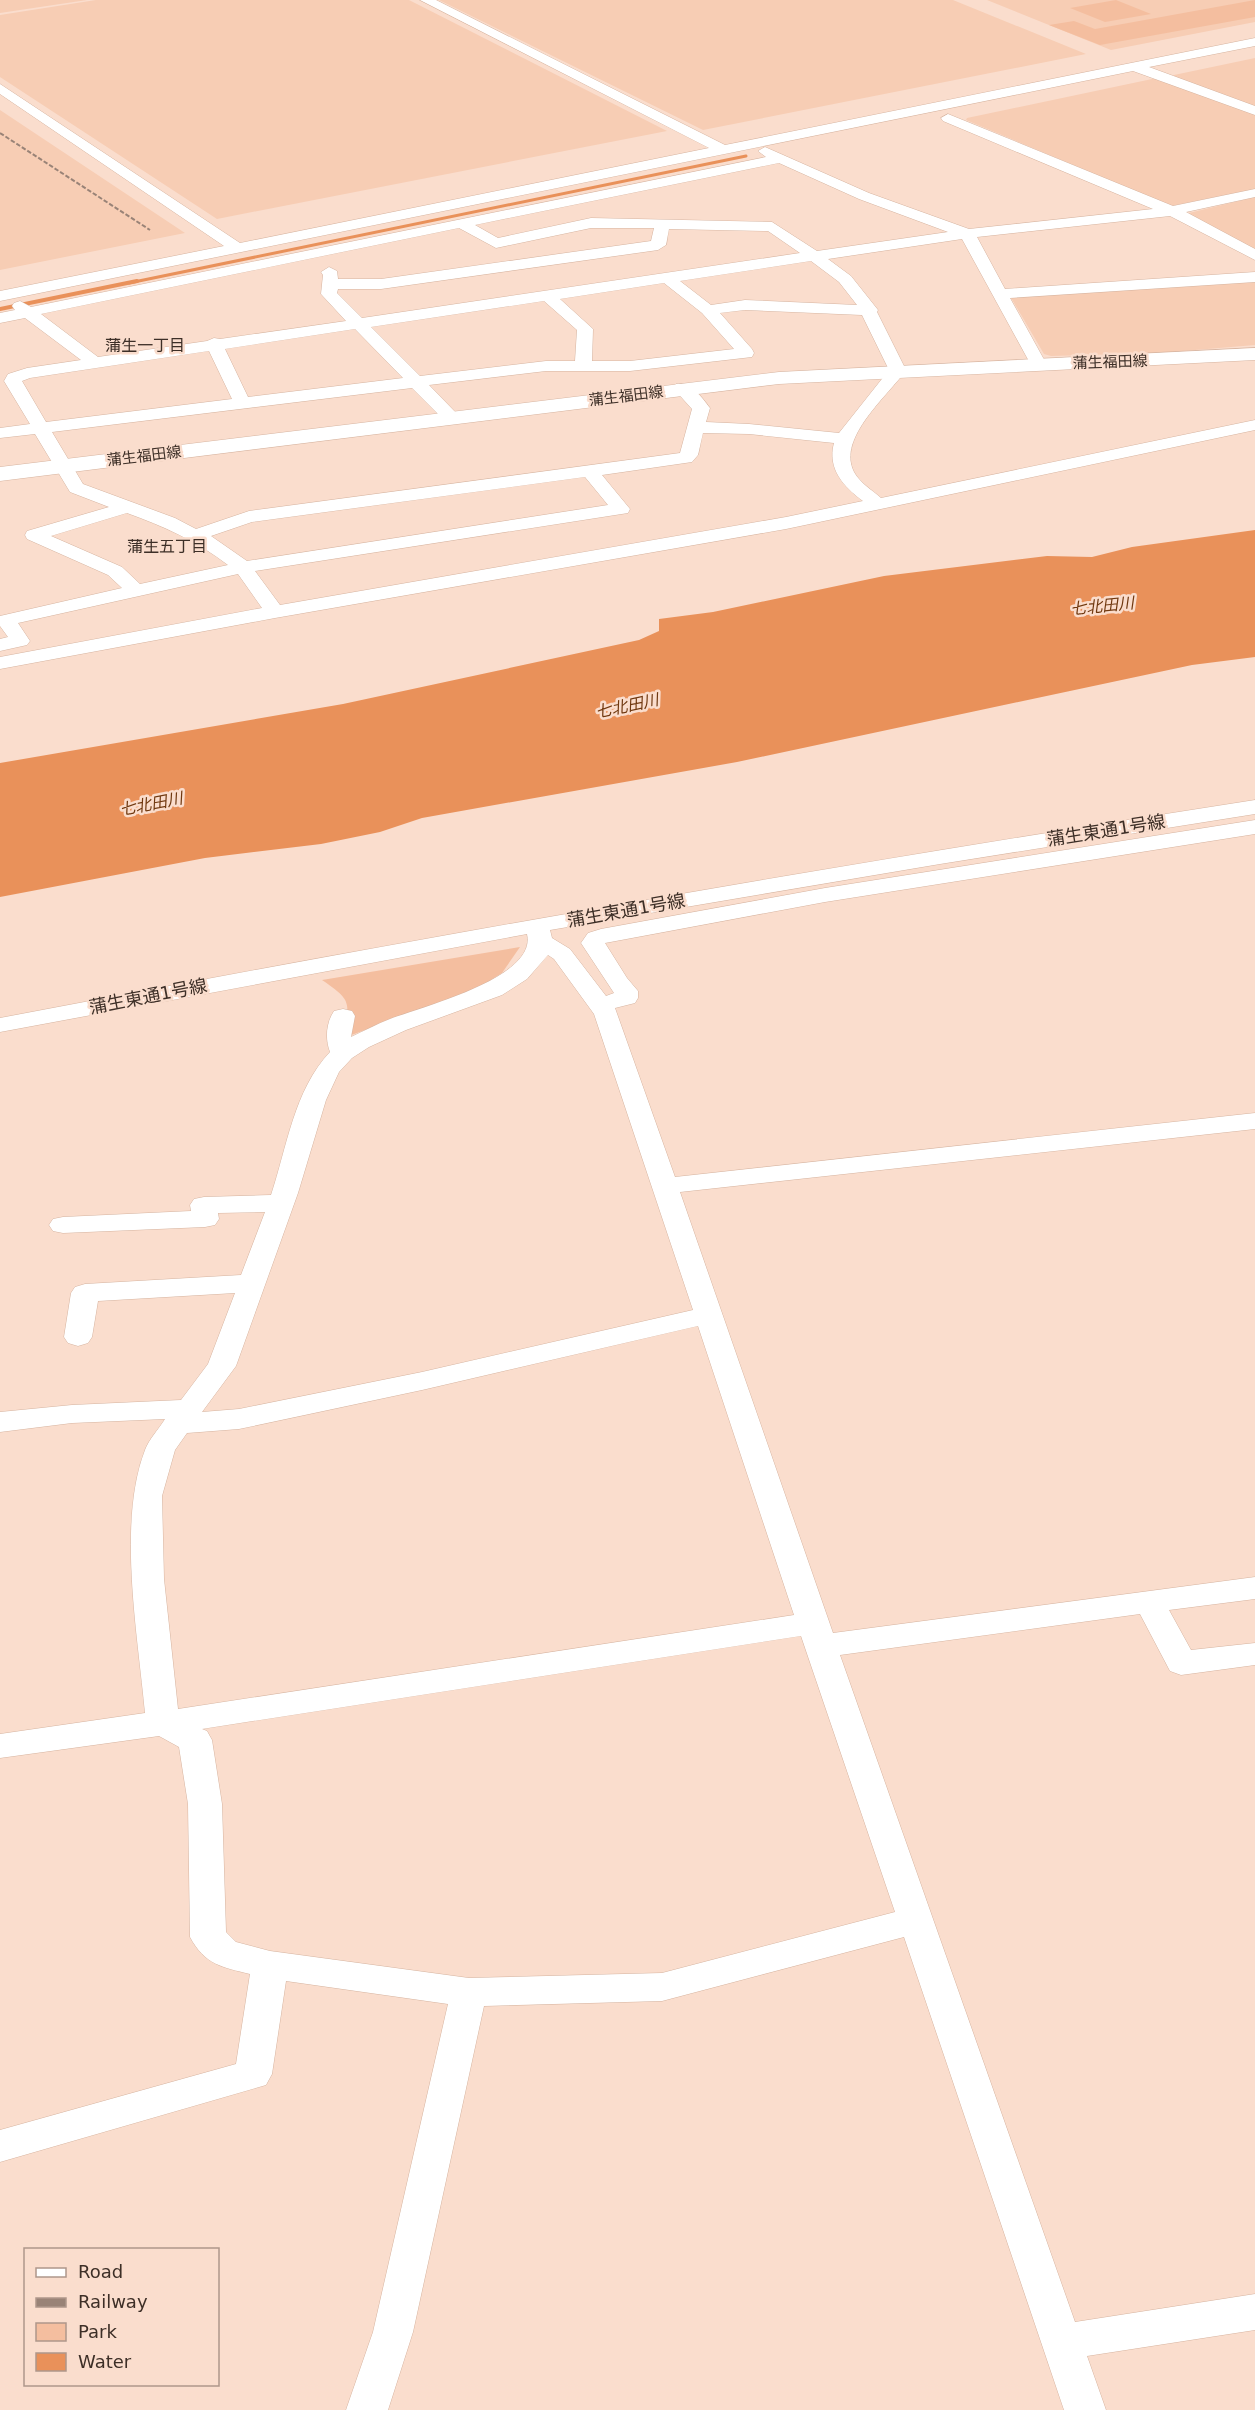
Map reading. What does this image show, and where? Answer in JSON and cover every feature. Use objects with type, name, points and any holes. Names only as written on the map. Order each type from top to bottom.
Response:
[{"type":"main road","name":"蒲生福田線","points":[[0,474],[682,388],[898,370],[1174,360],[1255,354]]},
{"type":"street","points":[[426,0],[716,146]]},
{"type":"street","points":[[743,141],[1255,34]]},
{"type":"street","points":[[11,300],[373,210],[1255,42]]},
{"type":"street","points":[[11,300],[303,256],[554,204],[948,117],[1255,55]]},
{"type":"street","points":[[1120,61],[1255,111]]},
{"type":"street","points":[[0,88],[230,244]]},
{"type":"street","points":[[948,117],[1172,212],[1255,255]]},
{"type":"street","points":[[743,141],[864,196],[967,234],[1039,365]]},
{"type":"street","points":[[0,318],[11,300],[18,281],[387,218],[716,146]]},
{"type":"street","points":[[8,376],[214,343],[967,234],[1172,212],[1255,193]]},
{"type":"street","points":[[554,204],[591,224]]},
{"type":"street","points":[[373,210],[387,218]]},
{"type":"street","points":[[460,223],[496,243],[591,224],[772,226],[845,279],[860,295],[870,310],[898,370],[844,439],[841,456],[841,465],[846,475],[879,505]]},
{"type":"street","points":[[330,284],[381,284],[658,245],[662,224]]},
{"type":"street","points":[[303,256],[331,274],[329,294],[452,418]]},
{"type":"street","points":[[0,433],[546,366],[630,366],[746,353],[708,310],[666,277]]},
{"type":"street","points":[[1001,294],[1255,277]]},
{"type":"street","points":[[547,295],[585,329],[583,366]]},
{"type":"street","points":[[11,300],[94,362]]},
{"type":"street","points":[[708,310],[745,304],[870,310]]},
{"type":"street","points":[[214,343],[243,404]]},
{"type":"street","points":[[8,376],[76,488],[197,535],[243,567],[275,612]]},
{"type":"street","points":[[197,535],[249,517],[686,458],[689,455],[701,408],[682,388]]},
{"type":"street","points":[[0,663],[275,612],[681,543],[879,505],[1255,426]]},
{"type":"street","points":[[696,427],[749,429],[844,439]]},
{"type":"street","points":[[0,645],[20,641],[3,615],[136,591],[243,567],[621,509],[590,472]]},
{"type":"street","points":[[394,498],[423,538]]},
{"type":"street","points":[[128,507],[34,535],[115,571],[136,591]]},
{"type":"street","name":"蒲生東通1号線","points":[[0,1024],[212,983],[539,933],[1022,843],[1255,807]]},
{"type":"street","points":[[600,1005],[626,998],[626,991],[616,982],[593,943],[596,938],[609,934],[825,895],[1255,827]]},
{"type":"street","points":[[539,933],[562,954],[606,1013],[817,1634],[1085,2410]]},
{"type":"street","points":[[164,1723],[148,1579],[147,1496],[160,1448],[222,1366],[281,1203],[313,1100],[328,1069],[343,1053],[360,1042],[398,1025],[493,990],[518,974],[536,955],[539,933]]},
{"type":"street","points":[[343,1016],[338,1041],[343,1053]]},
{"type":"street","points":[[664,1186],[1255,1121]]},
{"type":"street","points":[[63,1225],[205,1219],[204,1204],[281,1203]]},
{"type":"street","points":[[78,1336],[85,1293],[252,1283]]},
{"type":"street","points":[[0,1422],[72,1414],[239,1419],[422,1381],[708,1316]]},
{"type":"street","points":[[0,1746],[817,1634],[1149,1602],[1255,1588]]},
{"type":"street","points":[[1149,1602],[1181,1663],[1255,1654]]},
{"type":"street","points":[[164,1723],[195,1740],[205,1804],[208,1936],[224,1953],[270,1965],[469,1992],[662,1987],[916,1920]]},
{"type":"street","points":[[0,2146],[253,2074],[270,1965]]},
{"type":"street","points":[[367,2410],[393,2332],[469,1992]]},
{"type":"street","points":[[1062,2342],[1255,2312]]},
{"type":"shaded area","points":[[0,0],[87,0],[0,13]]},
{"type":"shaded area","points":[[96,0],[409,0],[667,131],[217,219],[0,77],[0,15]]},
{"type":"shaded area","points":[[439,0],[953,0],[1086,54],[703,130]]},
{"type":"shaded area","points":[[987,0],[1255,0],[1255,22],[1111,50]]},
{"type":"shaded area","points":[[1255,58],[1255,107],[1174,77],[1174,75]]},
{"type":"shaded area","points":[[1161,79],[1255,115],[1255,189],[1171,206],[966,120],[967,118]]},
{"type":"shaded area","points":[[0,110],[185,233],[0,270]]},
{"type":"shaded area","points":[[1255,197],[1255,249],[1185,214]]},
{"type":"shaded area","points":[[1255,279],[1255,345],[1159,353],[1051,356],[1044,354],[1010,296]]},
{"type":"green space","points":[[1116,0],[1151,14],[1105,22],[1070,8]]},
{"type":"green space","points":[[1255,0],[1255,17],[1100,45],[1049,25],[1074,21],[1095,29]]},
{"type":"green space","points":[[520,947],[502,973],[476,989],[346,1037],[347,1009],[344,998],[322,980]]},
{"type":"water","name":"七北田川","points":[[1255,530],[1255,657],[1192,665],[737,762],[422,818],[380,832],[321,844],[205,858],[0,897],[0,763],[343,704],[639,640],[659,631],[659,619],[713,612],[884,576],[1047,556],[1092,557],[1132,547]]},
{"type":"waterway","points":[[129,283],[746,156]]},
{"type":"waterway","points":[[0,309],[137,281]]},
{"type":"railway","points":[[0,133],[150,230]]},
{"type":"district","name":"蒲生一丁目","points":[[145,345]]},
{"type":"district","name":"蒲生五丁目","points":[[167,546]]}]
